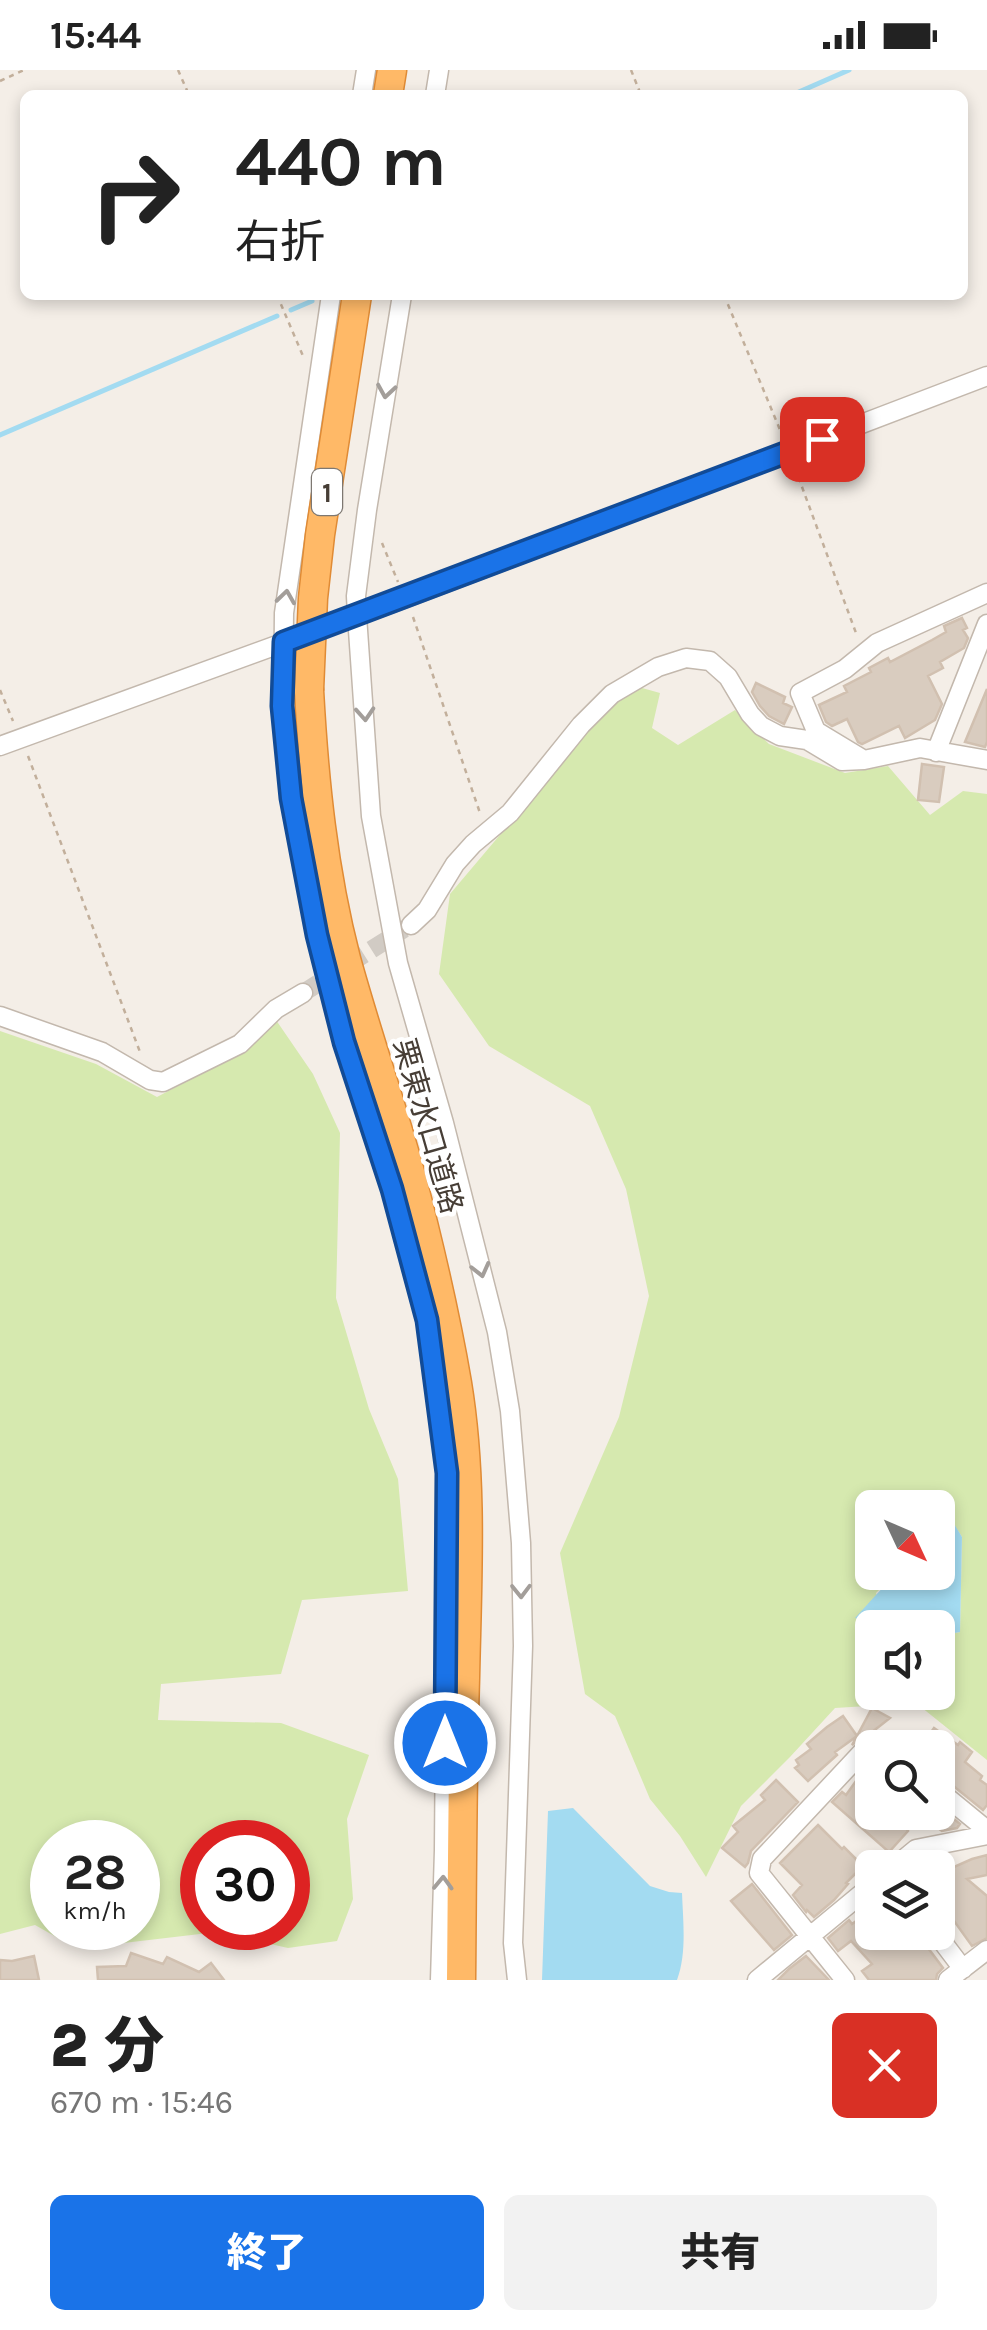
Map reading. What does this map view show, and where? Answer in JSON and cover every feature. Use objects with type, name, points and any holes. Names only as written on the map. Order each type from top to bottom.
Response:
[{"type":"highway","name":"栗東水口道路","points":[[356,300],[312,598],[312,759],[320,828],[346,957],[415,1193],[458,1388],[467,1487],[468,1580],[460,1980]]},
{"type":"street","points":[[330,300],[284,613],[282,706],[291,798],[317,935],[344,1042],[392,1189],[427,1320],[447,1473],[440,1980]]},
{"type":"street","points":[[401,300],[367,510],[356,616],[371,816],[398,963],[444,1123],[496,1332],[510,1411],[520,1544],[522,1646],[513,1942],[516,1980]]},
{"type":"street","points":[[0,746],[406,598],[987,376]]},
{"type":"street","points":[[864,760],[816,731],[800,694],[844,669],[877,643],[987,593]]},
{"type":"street","points":[[936,752],[987,624]]},
{"type":"street","points":[[411,924],[427,910],[454,864],[510,813],[581,725],[612,694],[658,667],[686,658],[710,661],[728,677],[761,726],[780,736],[807,740],[842,761],[920,748],[987,760]]},
{"type":"street","points":[[0,1016],[102,1052],[150,1080],[163,1082],[240,1044],[276,1010],[302,993]]},
{"type":"street","points":[[845,1980],[759,1873],[762,1859],[855,1760]]},
{"type":"street","points":[[955,1805],[987,1832]]},
{"type":"street","points":[[915,1850],[987,1832]]},
{"type":"street","points":[[757,1980],[855,1898]]},
{"type":"street","points":[[944,1950],[955,1974],[987,1950]]},
{"type":"path","points":[[0,80],[24,70]]},
{"type":"path","points":[[726,300],[789,452],[856,633]]},
{"type":"path","points":[[406,598],[474,799],[489,832]]},
{"type":"path","points":[[0,690],[150,1080]]},
{"type":"green space","points":[[635,686],[660,693],[652,728],[678,745],[735,710],[769,744],[845,773],[888,766],[930,815],[963,791],[987,794],[987,1760],[955,1734],[955,1730],[925,1710],[955,1710],[955,1633],[960,1632],[962,1537],[955,1526],[955,1490],[855,1490],[855,1590],[879,1590],[876,1593],[881,1610],[855,1610],[855,1707],[835,1708],[741,1806],[706,1877],[650,1799],[615,1716],[585,1694],[560,1553],[619,1417],[649,1296],[626,1189],[590,1106],[489,1046],[439,974],[450,894],[593,725]]},
{"type":"green space","points":[[276,1020],[313,1074],[340,1133],[336,1298],[369,1409],[398,1479],[408,1591],[302,1600],[281,1674],[161,1684],[158,1720],[281,1723],[369,1755],[347,1819],[353,1899],[337,1941],[310,1945],[310,1820],[180,1820],[180,1936],[160,1939],[160,1820],[30,1820],[30,1926],[0,1934],[0,1031],[96,1064],[157,1097],[246,1050]]},
{"type":"water","points":[[955,1525],[962,1537],[960,1632],[955,1633],[955,1610],[862,1610],[881,1590],[955,1590]]},
{"type":"water","points":[[573,1808],[650,1886],[682,1893],[683,1948],[677,1980],[542,1980],[548,1811]]},
{"type":"building","points":[[962,618],[968,638],[964,648],[940,662],[943,668],[928,676],[942,704],[935,720],[905,738],[899,726],[862,744],[847,719],[832,726],[826,722],[819,705],[847,692],[844,686],[871,672],[869,668],[888,658],[890,662],[932,640],[946,632],[944,626]]},
{"type":"building","points":[[756,683],[785,697],[783,703],[792,707],[784,724],[760,706],[752,692]]},
{"type":"building","points":[[987,689],[987,742],[985,747],[965,742]]},
{"type":"building","points":[[922,764],[944,767],[939,802],[918,800]]},
{"type":"building","points":[[871,1710],[890,1718],[875,1730],[860,1730]]},
{"type":"building","points":[[843,1716],[855,1737],[808,1781],[795,1768],[799,1765],[796,1760],[811,1749],[807,1744]]},
{"type":"building","points":[[960,1742],[972,1752],[965,1762],[987,1785],[987,1805],[983,1810],[955,1787],[955,1743]]},
{"type":"building","points":[[776,1780],[798,1802],[751,1851],[745,1867],[722,1848],[738,1832],[733,1826],[765,1800],[761,1795]]},
{"type":"building","points":[[855,1782],[855,1822],[832,1802],[842,1792],[846,1795]]},
{"type":"building","points":[[818,1825],[855,1858],[855,1874],[814,1917],[793,1895],[802,1885],[780,1863]]},
{"type":"building","points":[[864,1830],[907,1830],[887,1850]]},
{"type":"building","points":[[987,1855],[987,1875],[967,1879],[987,1896],[987,1938],[972,1946],[955,1922],[955,1866]]},
{"type":"building","points":[[752,1884],[792,1935],[774,1950],[731,1901]]},
{"type":"building","points":[[849,1920],[855,1922],[855,1945],[851,1941],[838,1951],[828,1938]]},
{"type":"building","points":[[859,1950],[930,1950],[943,1968],[936,1980],[869,1980],[862,1971],[872,1964]]},
{"type":"building","points":[[131,1953],[163,1964],[167,1957],[199,1972],[211,1963],[224,1980],[98,1980],[97,1967],[126,1966]]},
{"type":"building","points":[[34,1956],[39,1980],[0,1980],[0,1960]]},
{"type":"building","points":[[806,1956],[829,1980],[778,1980],[789,1969]]},
{"type":"waterway","points":[[803,90],[849,70]]},
{"type":"waterway","points":[[291,310],[312,301]]},
{"type":"waterway","points":[[0,435],[277,316]]},
{"type":"tunnel","points":[[303,993],[404,929]]},
{"type":"route","points":[[445,1743],[447,1473],[427,1320],[392,1189],[344,1042],[317,935],[291,798],[282,706],[284,642],[822,439]]}]
